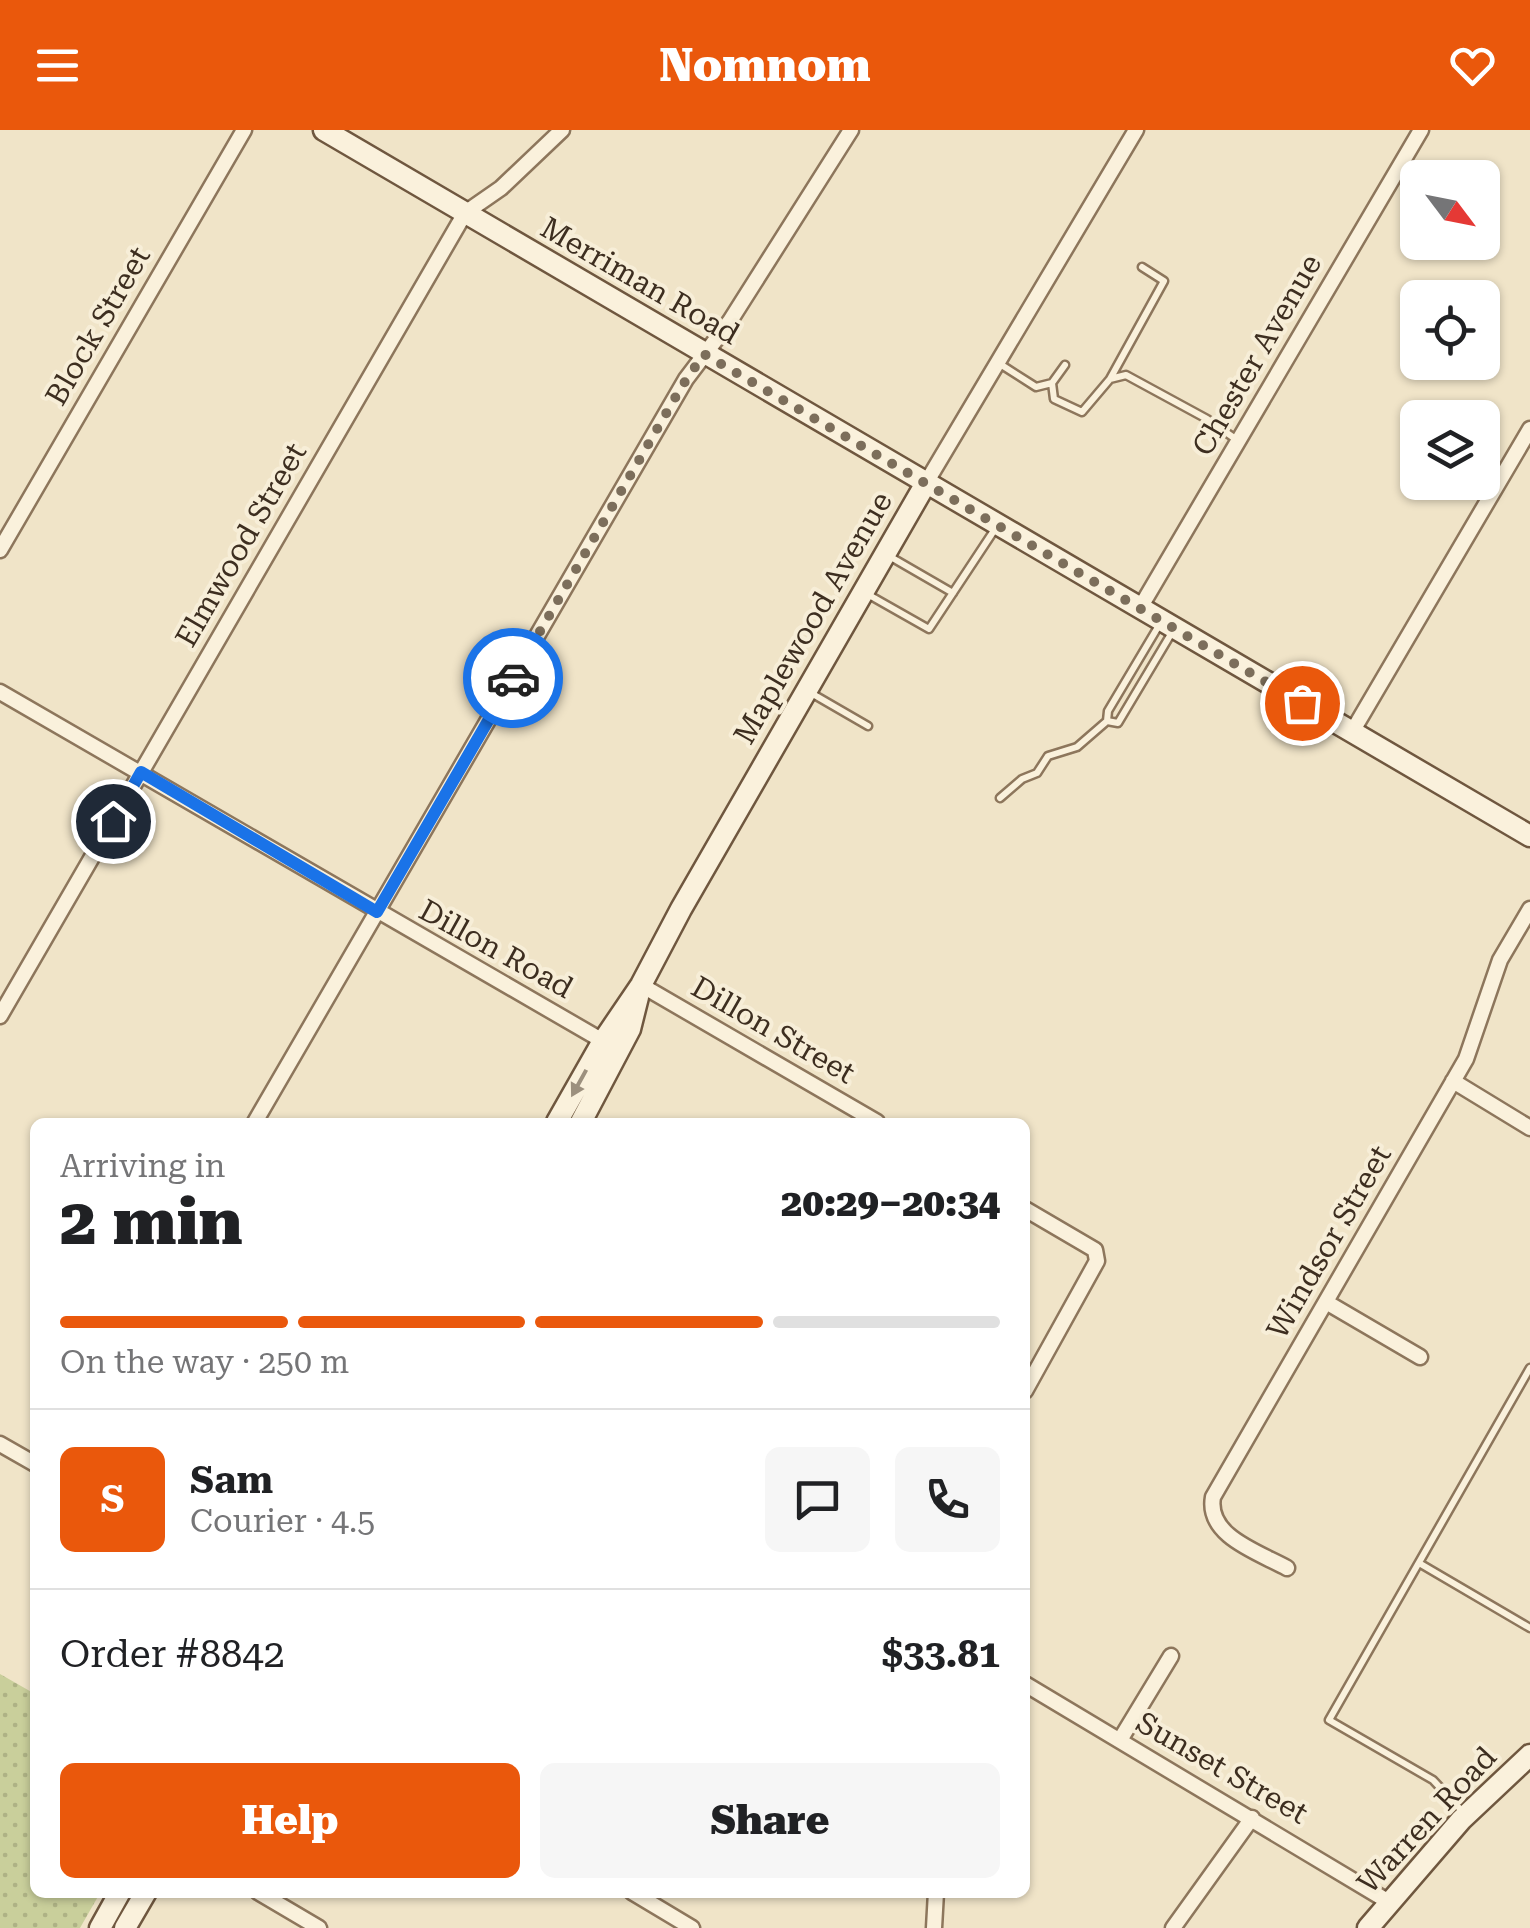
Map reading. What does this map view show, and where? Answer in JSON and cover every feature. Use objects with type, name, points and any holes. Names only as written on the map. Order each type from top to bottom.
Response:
[{"type":"main road","name":"Merriman Road","points":[[324,130],[1530,836]]},
{"type":"main road","name":"Maplewood Avenue","points":[[559,1118],[603,1040],[641,985],[883,552],[926,483]]},
{"type":"main road","name":"Maplewood Avenue","points":[[583,1118],[630,1029],[641,985]]},
{"type":"main road","name":"Warren Road","points":[[1368,1928],[1466,1815],[1530,1755]]},
{"type":"main road","points":[[100,1928],[117,1898]]},
{"type":"main road","points":[[126,1928],[143,1898]]},
{"type":"street","name":"Block Street","points":[[0,550],[244,130]]},
{"type":"street","name":"Elmwood Street","points":[[0,1016],[465,213],[501,188],[562,130]]},
{"type":"street","points":[[257,1118],[682,386],[762,273],[851,130]]},
{"type":"street","name":"Maplewood Avenue","points":[[926,483],[1136,130]]},
{"type":"street","name":"Chester Avenue","points":[[1140,608],[1421,130]]},
{"type":"street","points":[[1352,732],[1530,429]]},
{"type":"street","name":"Dillon Road","points":[[0,692],[603,1040]]},
{"type":"street","name":"Windsor Street","points":[[1287,1568],[1222,1531],[1214,1522],[1213,1497],[1472,1047],[1500,960],[1530,909]]},
{"type":"street","name":"Dillon Street","points":[[641,985],[869,1118]]},
{"type":"street","points":[[1453,1081],[1530,1128]]},
{"type":"street","points":[[1030,1212],[1095,1250],[1096,1255],[1096,1266],[1030,1382]]},
{"type":"street","points":[[1326,1302],[1420,1357]]},
{"type":"street","points":[[0,1444],[30,1461]]},
{"type":"street","points":[[1120,1740],[1171,1656]]},
{"type":"street","name":"Sunset Street","points":[[1030,1687],[1389,1902]]},
{"type":"street","points":[[1173,1928],[1252,1818]]},
{"type":"street","points":[[268,1898],[319,1928]]},
{"type":"street","points":[[642,1898],[692,1928]]},
{"type":"street","points":[[934,1928],[936,1898]]},
{"type":"lane","points":[[1052,383],[1054,399],[1082,412],[1110,379],[1164,281],[1142,267]]},
{"type":"lane","points":[[998,363],[1036,387],[1052,383],[1065,365]]},
{"type":"lane","points":[[1110,379],[1126,375],[1207,419],[1238,441]]},
{"type":"lane","points":[[862,591],[929,628],[998,525]]},
{"type":"lane","points":[[883,552],[952,593]]},
{"type":"lane","points":[[1000,798],[1022,779],[1037,773],[1048,756],[1077,747],[1107,721],[1108,711],[1168,624]]},
{"type":"lane","points":[[1107,721],[1118,723],[1168,624]]},
{"type":"lane","points":[[806,690],[868,726]]},
{"type":"lane","points":[[1466,1815],[1434,1780],[1329,1720],[1530,1368]]},
{"type":"lane","points":[[1419,1562],[1530,1628]]},
{"type":"green space","points":[[0,1674],[30,1691],[30,1898],[97,1898],[80,1928],[0,1928]]},
{"type":"way so far","points":[[513,678],[704,354],[1302,703]]},
{"type":"route","points":[[113,821],[141,772],[377,912],[513,678]]}]
